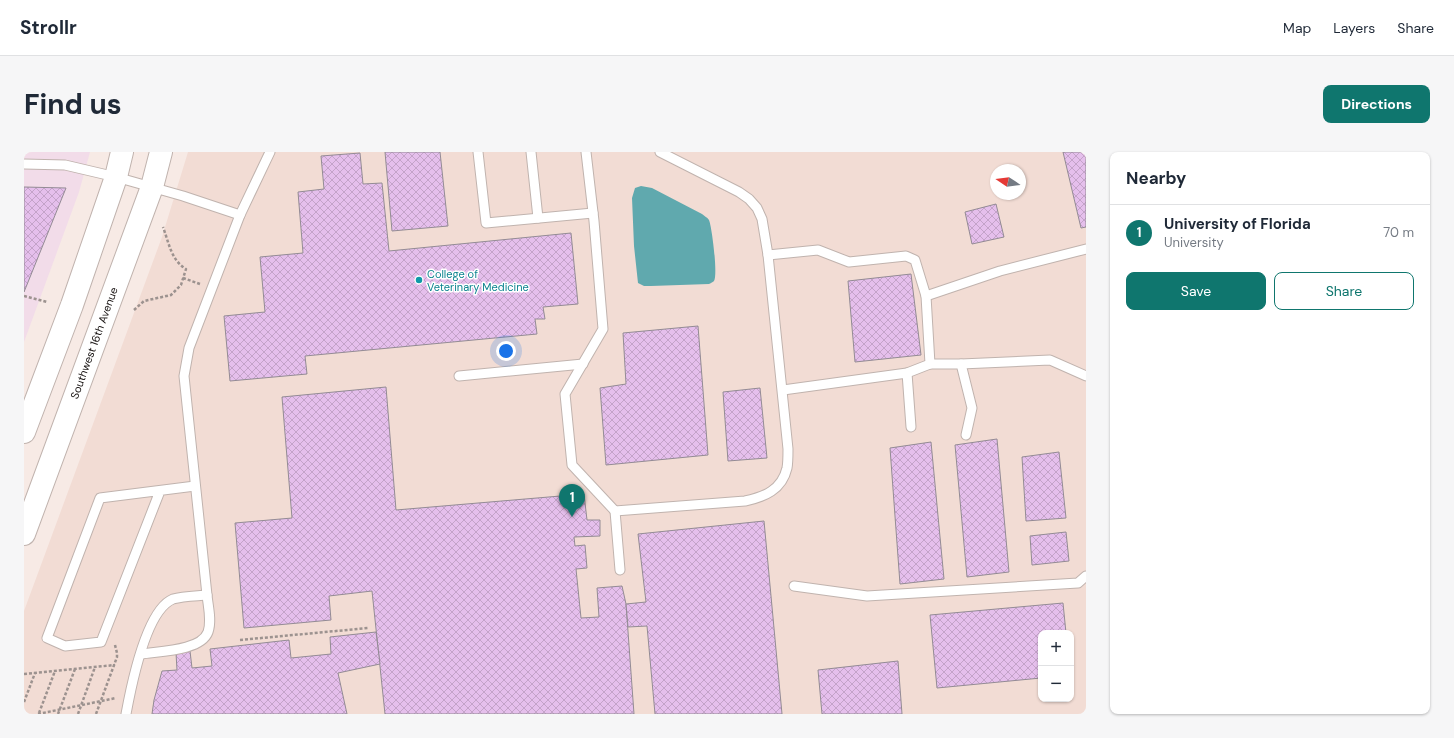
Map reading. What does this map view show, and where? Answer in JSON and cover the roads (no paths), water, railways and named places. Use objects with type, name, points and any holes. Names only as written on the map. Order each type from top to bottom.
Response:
[{"type":"main road","points":[[24,432],[72,305],[116,177],[122,152]]},
{"type":"main road","name":"Southwest 16th Avenue","points":[[24,534],[152,187],[161,152]]},
{"type":"lane","points":[[141,654],[192,646],[204,639],[208,633],[207,595],[184,376],[189,348],[240,215],[270,152]]},
{"type":"lane","points":[[478,152],[486,223],[593,213]]},
{"type":"lane","points":[[531,152],[538,218]]},
{"type":"lane","points":[[586,152],[603,329],[565,394],[572,465],[615,511],[620,570]]},
{"type":"lane","points":[[615,511],[745,501],[759,498],[771,492],[781,482],[787,468],[788,449],[783,390],[768,255],[762,219],[757,208],[749,199],[660,152]]},
{"type":"lane","points":[[24,164],[65,165],[116,177],[240,215]]},
{"type":"lane","points":[[926,296],[1000,271],[1086,249]]},
{"type":"lane","points":[[768,255],[818,250],[849,262],[906,256],[915,260],[926,296],[930,364]]},
{"type":"lane","points":[[783,390],[907,373],[930,364],[1050,360],[1086,376]]},
{"type":"lane","points":[[459,376],[583,364]]},
{"type":"lane","points":[[961,364],[972,408],[966,435]]},
{"type":"lane","points":[[907,373],[911,427]]},
{"type":"lane","points":[[160,490],[101,642],[66,646],[47,638],[100,498],[160,490],[195,486]]},
{"type":"lane","points":[[794,586],[867,596],[1078,583],[1086,576]]},
{"type":"lane","points":[[126,714],[133,679],[156,614],[164,605],[174,599],[207,595]]},
{"type":"water","points":[[641,186],[652,188],[702,214],[709,220],[714,251],[714,281],[709,284],[651,286],[644,286],[638,283],[634,246],[632,198],[635,188]]},
{"type":"place","name":"College of Veterinary Medicine","points":[[419,280]]},
{"type":"place","name":"University of Florida","points":[[572,517]]}]
